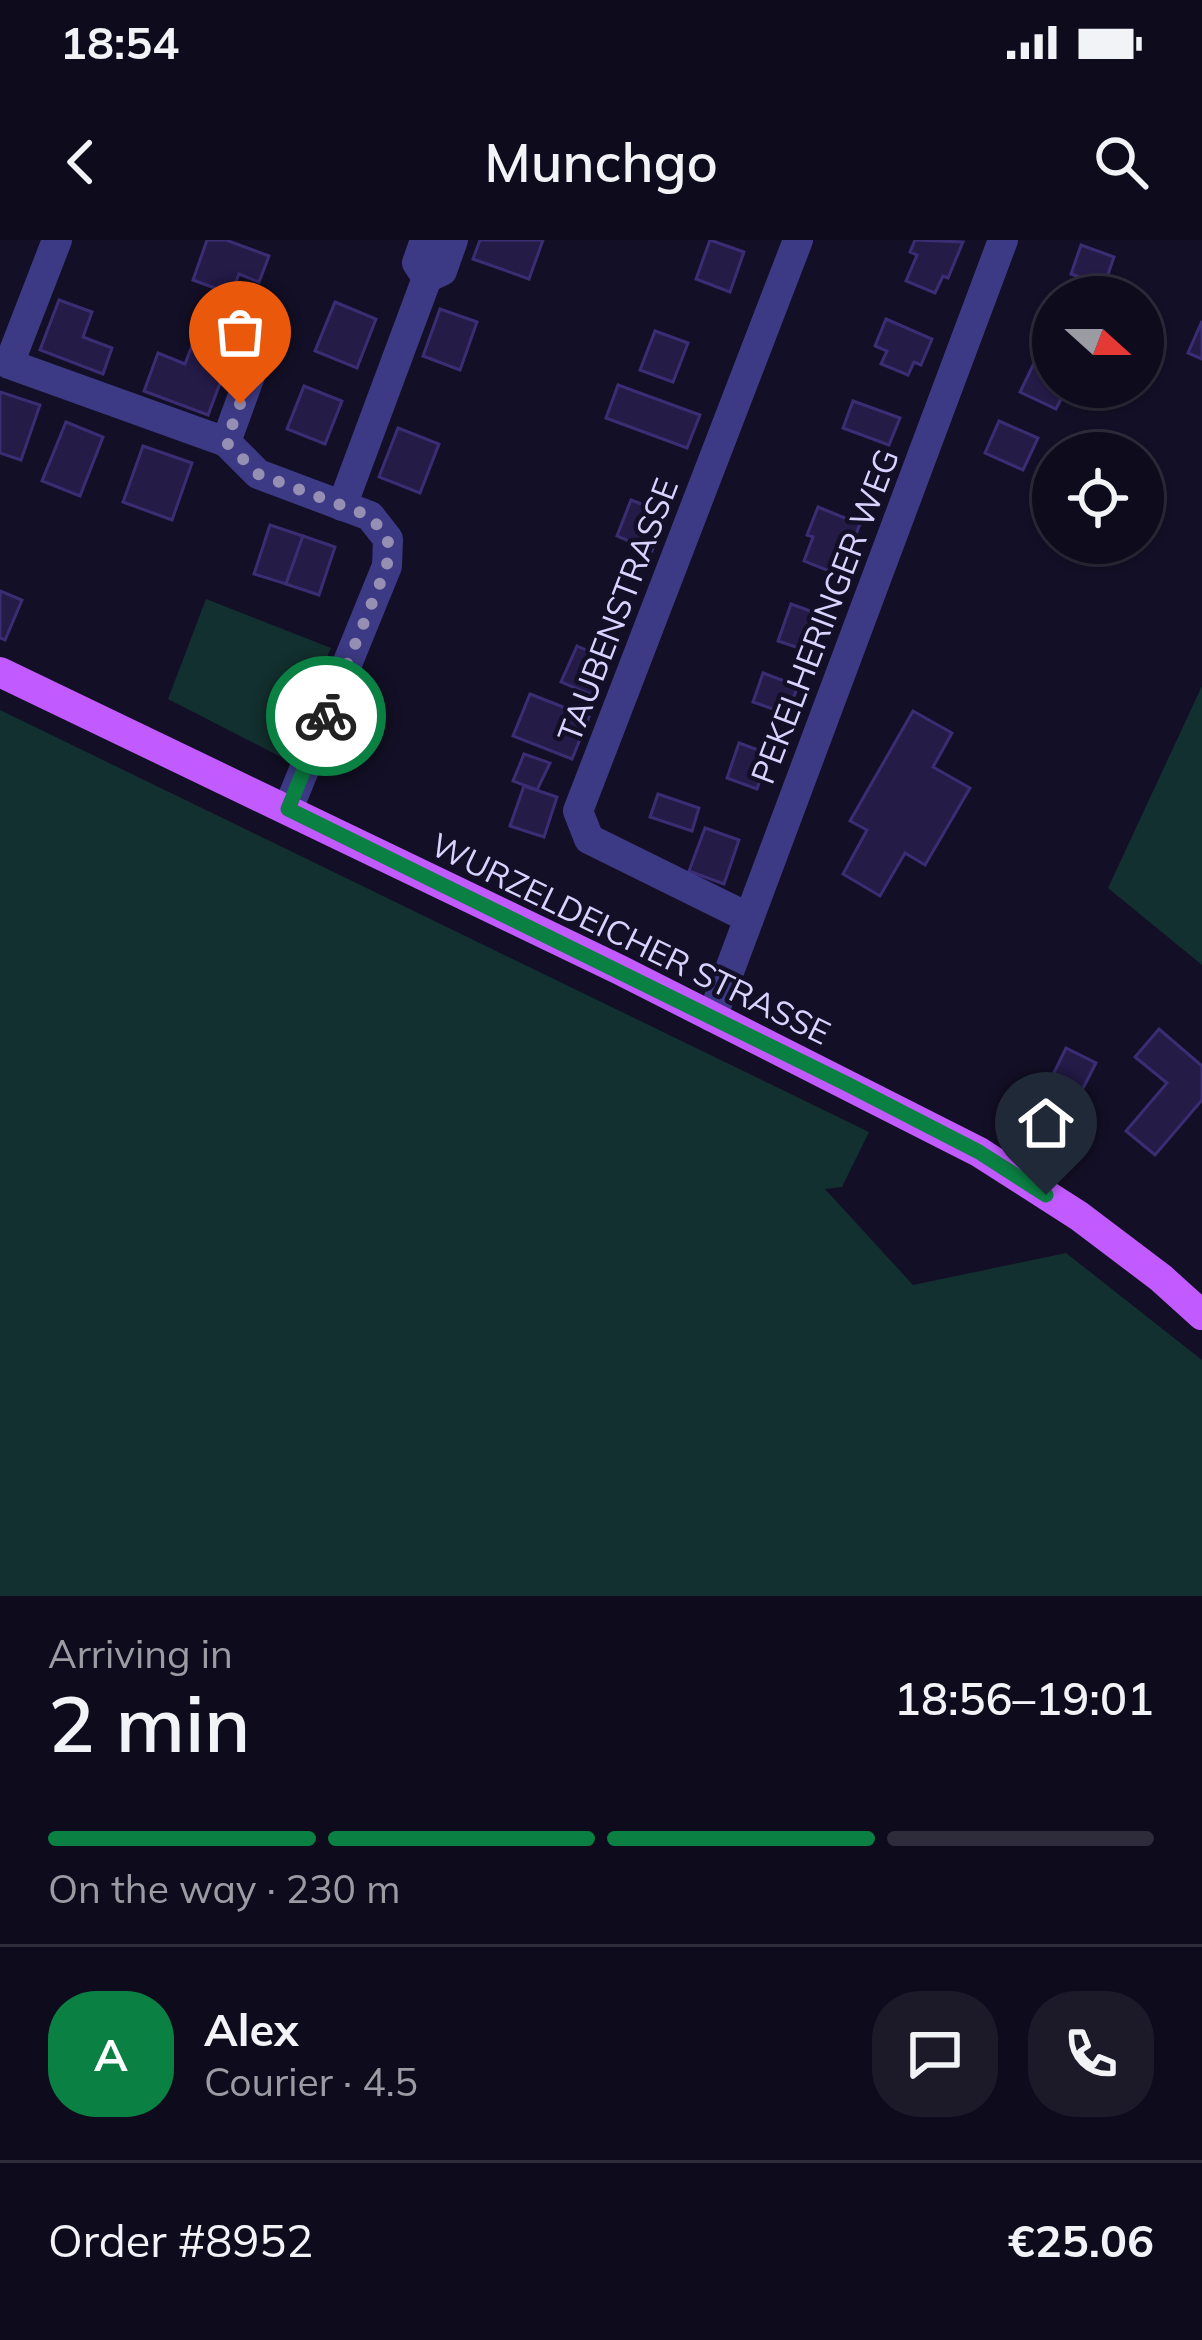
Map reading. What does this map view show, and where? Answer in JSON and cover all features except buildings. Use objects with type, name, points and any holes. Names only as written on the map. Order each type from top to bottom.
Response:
[{"type":"main road","name":"WURZELDEICHER STRASSE","points":[[0,672],[288,809],[979,1152],[1079,1216],[1161,1278],[1202,1316]]},
{"type":"street","points":[[57,240],[9,364],[226,442],[258,474],[370,516],[388,539],[387,566],[288,809]]},
{"type":"street","points":[[425,240],[417,262],[427,278]]},
{"type":"street","points":[[342,506],[427,278],[442,272],[453,240]]},
{"type":"street","name":"TAUBENSTRASSE","points":[[749,918],[589,839],[578,811],[798,240]]},
{"type":"street","name":"PEKELHERINGER WEG","points":[[712,1017],[1003,240]]},
{"type":"street","points":[[226,442],[267,329]]},
{"type":"green space","points":[[206,599],[331,648],[283,758],[168,699]]},
{"type":"green space","points":[[1202,686],[1202,965],[1108,888]]},
{"type":"green space","points":[[0,710],[869,1132],[842,1187],[825,1189],[913,1285],[1066,1253],[1202,1360],[1202,1596],[0,1596]]},
{"type":"way so far","points":[[240,404],[226,442],[258,474],[370,516],[388,539],[387,566],[326,716]]},
{"type":"route","points":[[326,716],[288,809],[847,1084],[979,1152],[1046,1195]]}]
